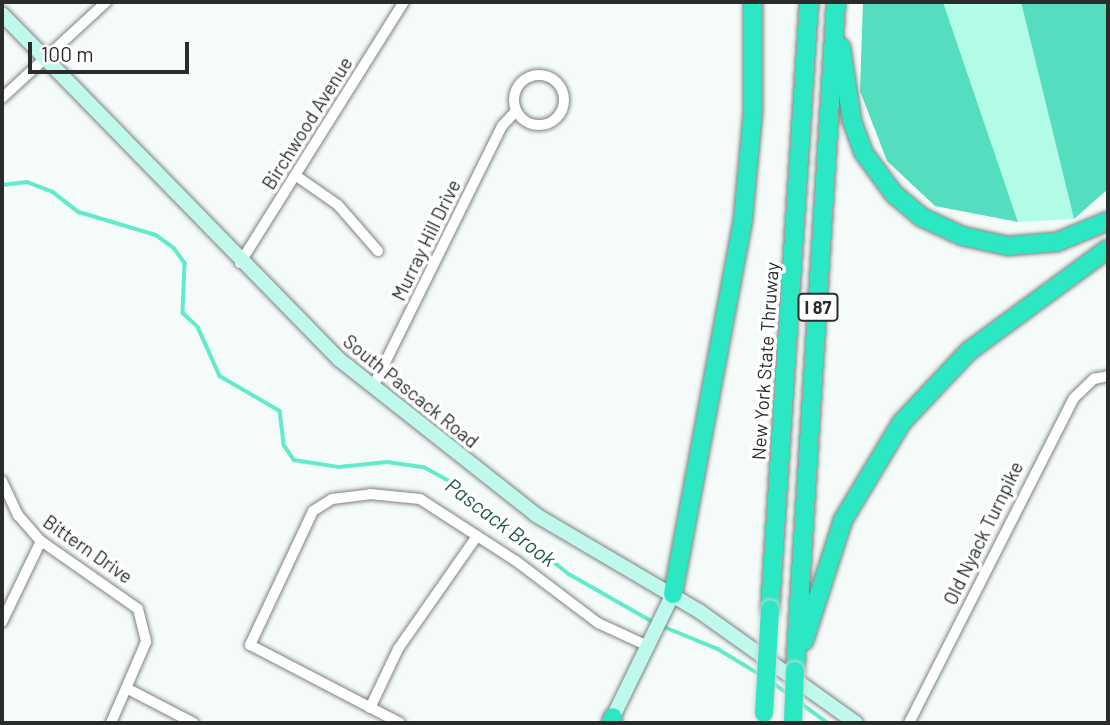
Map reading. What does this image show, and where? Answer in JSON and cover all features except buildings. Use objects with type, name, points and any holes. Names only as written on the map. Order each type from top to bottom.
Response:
[{"type":"highway","points":[[673,594],[743,219],[753,111],[753,2]]},
{"type":"highway","points":[[796,2],[802,116]]},
{"type":"highway","name":"New York State Thruway","points":[[764,718],[809,2]]},
{"type":"highway","points":[[836,2],[857,137],[882,180],[908,206],[947,231],[1008,246],[1057,242],[1108,221]]},
{"type":"highway","name":"I 87","points":[[793,722],[795,671],[806,613],[836,2]]},
{"type":"highway","points":[[806,613],[850,505],[914,407],[970,351],[1108,249]]},
{"type":"street","points":[[2,98],[106,2]]},
{"type":"street","name":"Birchwood Avenue","points":[[240,263],[404,2]]},
{"type":"street","name":"South Pascack Road","points":[[2,14],[240,263],[373,387],[546,522],[673,594],[856,723]]},
{"type":"street","name":"Murray Hill Drive","points":[[373,387],[502,126],[516,111],[515,92],[528,78],[547,77],[561,90],[562,109],[549,123],[530,124],[516,111]]},
{"type":"street","points":[[295,175],[338,205],[378,251]]},
{"type":"street","name":"Old Nyack Turnpike","points":[[909,723],[1074,398],[1094,379],[1108,376]]},
{"type":"street","name":"Bittern Drive","points":[[2,481],[18,515],[41,541],[138,609],[146,642],[128,689],[111,723]]},
{"type":"street","points":[[400,723],[250,645],[313,511],[332,499],[396,495],[443,510],[598,623],[651,640]]},
{"type":"street","points":[[370,708],[398,649],[477,536]]},
{"type":"street","points":[[2,622],[41,541]]},
{"type":"street","points":[[611,721],[673,594]]},
{"type":"street","points":[[128,689],[194,723]]},
{"type":"green space","points":[[863,2],[943,2],[1018,222],[935,206],[887,161],[860,91]]},
{"type":"green space","points":[[943,2],[1021,2],[1074,219],[1018,222]]},
{"type":"green space","points":[[1021,2],[1108,2],[1108,189],[1074,219]]},
{"type":"waterway","name":"Pascack Brook","points":[[2,185],[27,182],[53,192],[79,212],[156,235],[174,248],[185,263],[183,313],[198,327],[220,376],[280,411],[284,445],[294,460],[339,467],[387,462],[424,467],[458,486],[569,574],[655,623]]},
{"type":"waterway","name":"Pascack Brook","points":[[662,626],[718,649],[761,675]]},
{"type":"waterway","name":"Pascack Brook","points":[[773,683],[787,693]]},
{"type":"waterway","name":"Pascack Brook","points":[[799,702],[828,723]]}]
